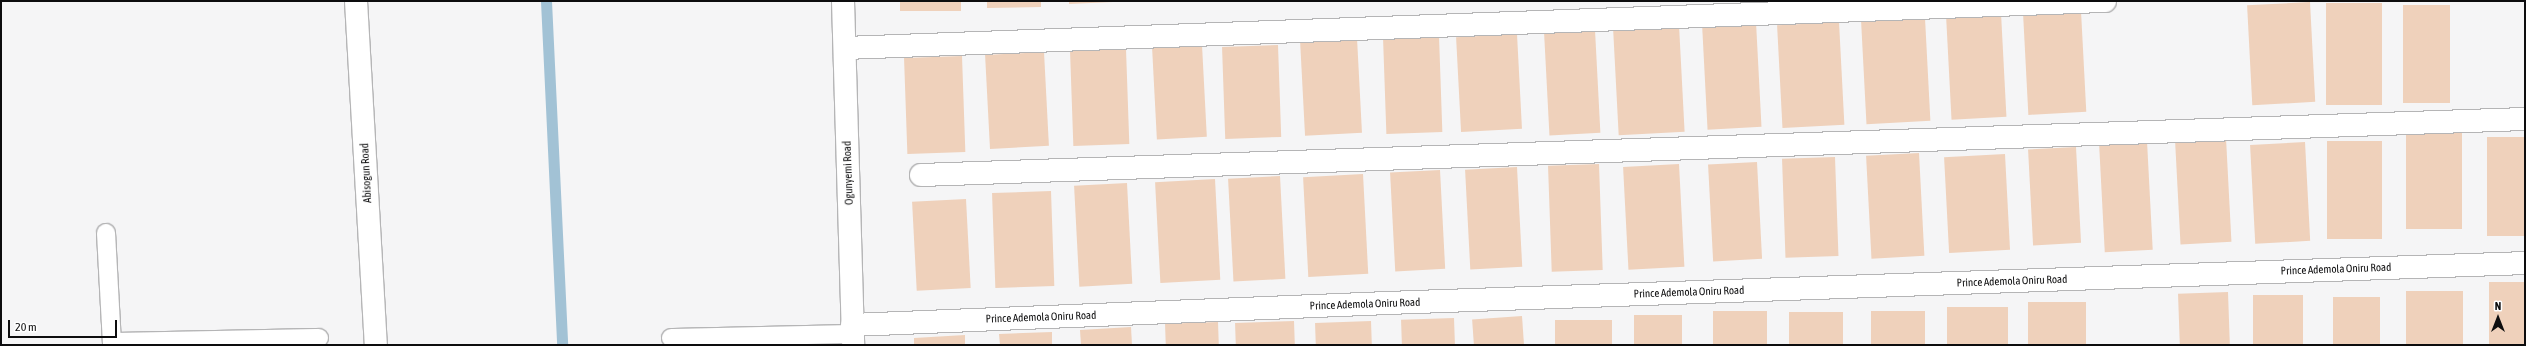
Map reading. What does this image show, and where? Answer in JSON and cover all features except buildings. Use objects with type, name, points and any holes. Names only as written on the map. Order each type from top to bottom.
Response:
[{"type":"street","name":"Abisogun Road","points":[[356,1],[376,345]]},
{"type":"street","name":"Ogunyemi Road","points":[[843,1],[853,335]]},
{"type":"street","points":[[845,48],[2105,1]]},
{"type":"street","points":[[921,175],[2525,119]]},
{"type":"street","name":"Prince Ademola Oniru Road","points":[[853,335],[1387,303],[2525,263]]},
{"type":"lane","points":[[106,233],[112,343],[319,338]]},
{"type":"lane","points":[[671,338],[853,335]]},
{"type":"waterway","points":[[546,1],[562,345]]}]
